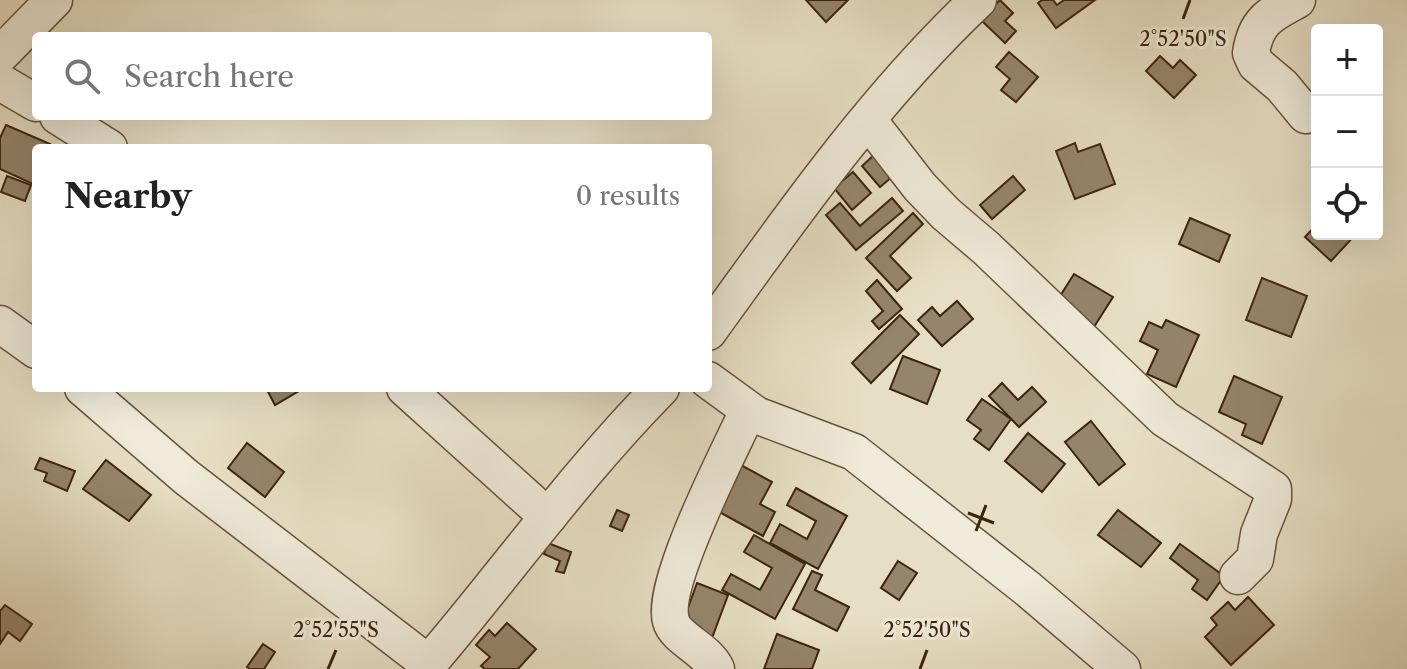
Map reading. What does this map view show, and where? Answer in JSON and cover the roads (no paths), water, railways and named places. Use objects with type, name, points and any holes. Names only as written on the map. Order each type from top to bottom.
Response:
[{"type":"street","points":[[0,55],[54,0]]},
{"type":"street","points":[[712,326],[792,216],[868,120],[978,0]]},
{"type":"street","points":[[1297,0],[1268,16],[1259,28],[1251,53],[1256,64],[1282,86],[1306,115]]},
{"type":"street","points":[[0,82],[32,101]]},
{"type":"street","points":[[64,120],[103,144]]},
{"type":"street","points":[[868,120],[920,187],[946,214],[986,248],[1165,419],[1273,489],[1273,499],[1259,534],[1255,559],[1238,576]]},
{"type":"street","points":[[0,324],[32,347]]},
{"type":"street","points":[[712,383],[748,411],[766,420],[854,452],[1028,589],[1122,669]]},
{"type":"street","points":[[88,392],[186,477],[426,666],[631,418],[657,392]]},
{"type":"street","points":[[409,392],[548,517]]},
{"type":"street","points":[[716,669],[707,655],[673,628],[669,609],[695,526],[748,411]]}]
